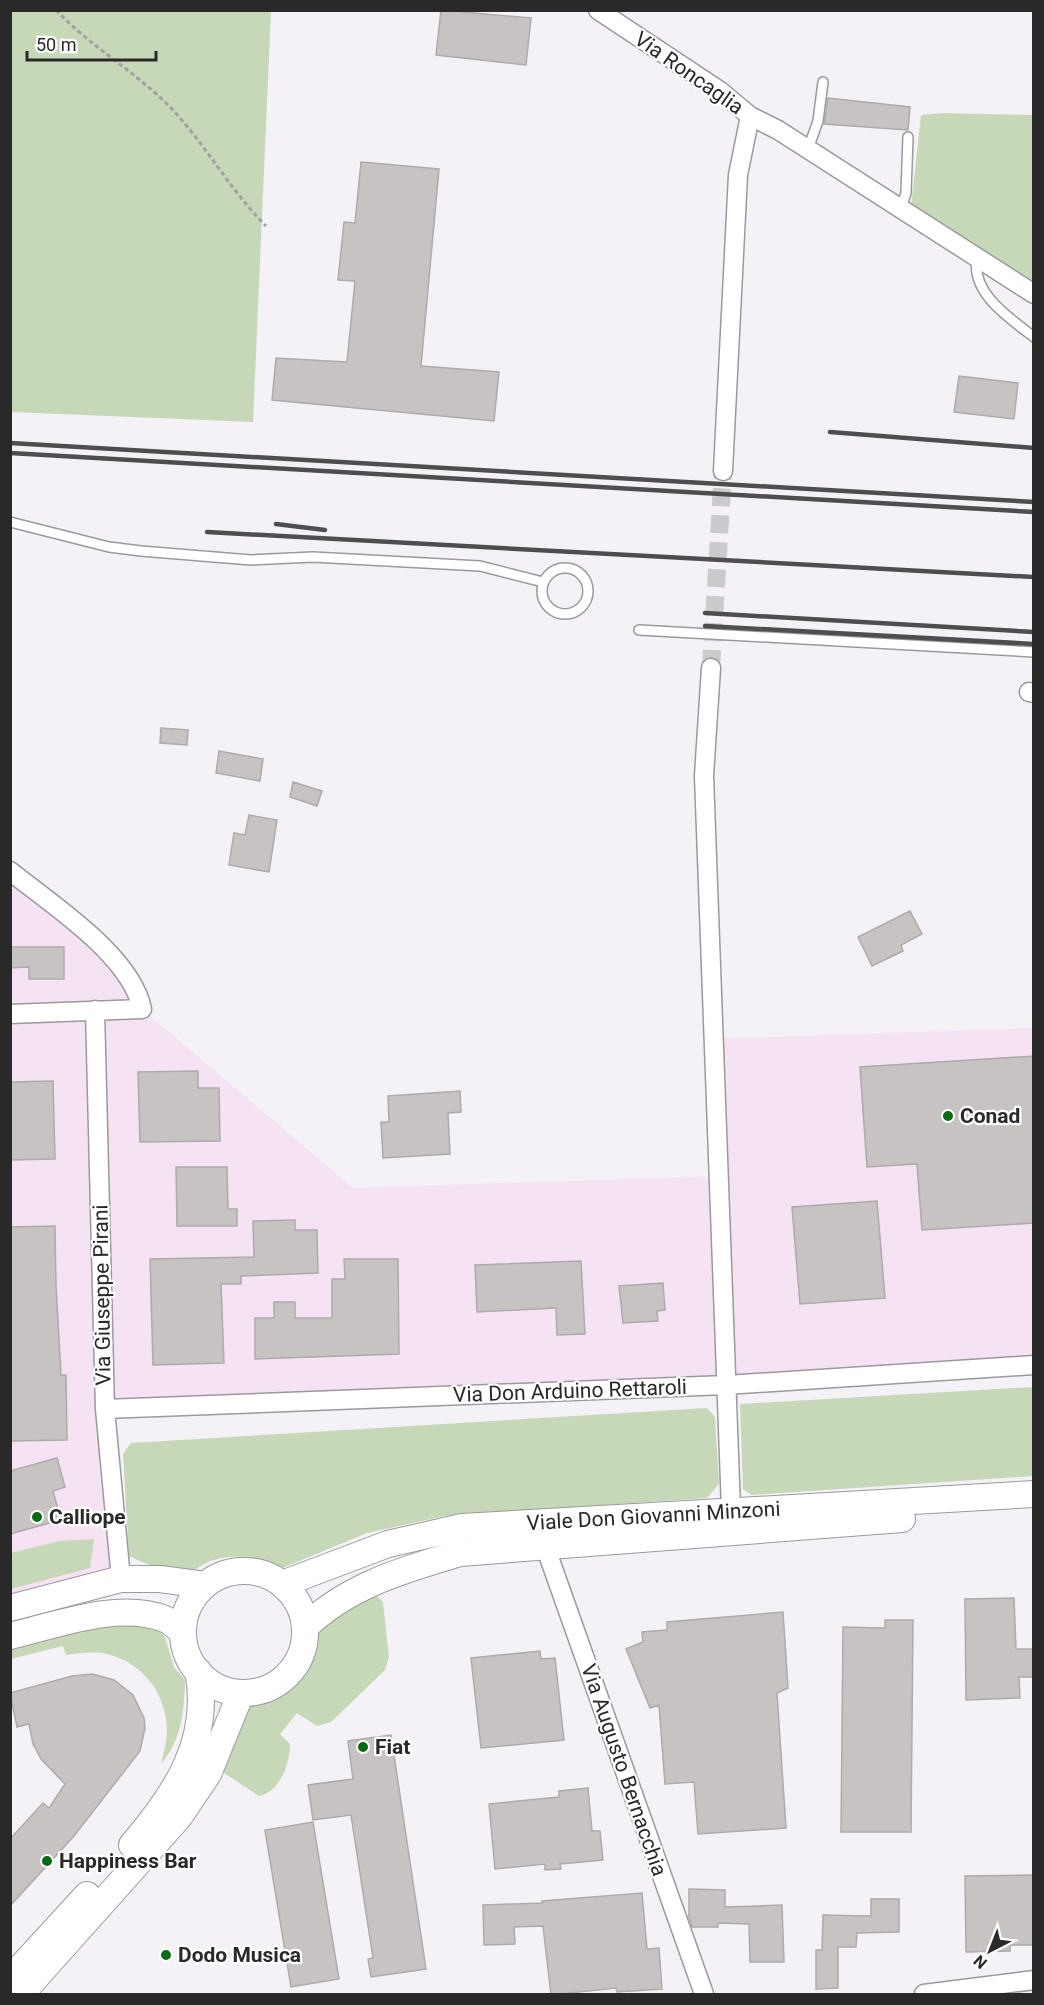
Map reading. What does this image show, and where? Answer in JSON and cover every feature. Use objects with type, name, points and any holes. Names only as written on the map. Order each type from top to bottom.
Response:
[{"type":"main road","name":"Viale Don Giovanni Minzoni","points":[[282,1584],[388,1544],[462,1527],[1034,1494]]},
{"type":"main road","name":"Viale Don Giovanni Minzoni","points":[[305,1627],[325,1608],[358,1588],[395,1573],[460,1553],[1034,1511]]},
{"type":"main road","points":[[10,1979],[133,1844],[174,1789],[190,1759],[201,1723],[203,1695],[198,1671],[187,1653],[183,1633],[189,1606],[205,1585],[223,1575],[243,1571],[264,1574],[282,1584],[298,1603],[305,1627],[303,1648],[287,1674],[280,1681],[262,1690],[241,1693],[217,1686],[198,1671]]},
{"type":"main road","points":[[10,1608],[121,1579],[160,1579],[205,1585]]},
{"type":"main road","points":[[10,1636],[104,1615],[145,1614],[167,1620],[183,1633]]},
{"type":"main road","points":[[21,1995],[179,1817],[208,1774],[241,1693]]},
{"type":"street","name":"Via Roncaglia","points":[[598,10],[720,91],[750,116],[808,149],[1034,294]]},
{"type":"street","points":[[723,471],[738,175],[750,116]]},
{"type":"street","points":[[711,668],[704,776],[731,1510]]},
{"type":"street","points":[[10,871],[104,949],[129,976],[138,992],[142,1009],[10,1014]]},
{"type":"street","name":"Via Giuseppe Pirani","points":[[95,1010],[105,1409],[121,1579]]},
{"type":"street","name":"Via Don Arduino Rettaroli","points":[[105,1409],[726,1385],[1034,1365]]},
{"type":"street","name":"Via Augusto Bernacchia","points":[[545,1546],[704,1995]]},
{"type":"street","points":[[924,1995],[1034,1980]]},
{"type":"lane","points":[[808,149],[818,121],[823,82]]},
{"type":"lane","points":[[901,209],[906,193],[908,137]]},
{"type":"lane","points":[[977,259],[975,271],[978,282],[996,306],[1034,337]]},
{"type":"lane","points":[[10,522],[110,547],[141,551],[251,560],[313,557],[480,566],[543,582]]},
{"type":"lane","points":[[570,568],[577,572],[587,585],[586,600],[575,612],[567,614],[552,610],[542,597],[543,582],[554,570],[570,568]]},
{"type":"lane","points":[[639,630],[1034,652]]},
{"type":"path","points":[[56,10],[86,40],[168,106],[188,127],[248,208],[266,226]]},
{"type":"shaded area","points":[[10,871],[104,949],[142,1009],[353,1188],[718,1176],[714,1039],[1033,1028],[1033,1365],[106,1409],[121,1579],[11,1608]]},
{"type":"green space","points":[[11,10],[271,11],[253,422],[11,412]]},
{"type":"green space","points":[[942,113],[1033,115],[1033,284],[911,207],[921,115]]},
{"type":"green space","points":[[1033,1387],[1033,1476],[752,1495],[743,1489],[740,1404]]},
{"type":"green space","points":[[707,1408],[715,1417],[719,1484],[707,1498],[445,1516],[367,1533],[280,1569],[264,1561],[245,1557],[226,1557],[206,1563],[188,1573],[182,1573],[158,1568],[129,1556],[123,1454],[131,1443]]},
{"type":"green space","points":[[94,1539],[90,1568],[11,1589],[11,1553],[59,1541]]},
{"type":"green space","points":[[375,1594],[383,1602],[389,1657],[385,1670],[331,1722],[317,1726],[297,1713],[280,1734],[290,1744],[288,1760],[282,1776],[273,1789],[259,1796],[221,1771],[242,1704],[270,1695],[287,1686],[302,1663],[311,1628]]},
{"type":"green space","points":[[115,1621],[155,1627],[165,1637],[174,1667],[185,1680],[184,1703],[178,1735],[161,1764],[167,1732],[163,1705],[151,1682],[132,1665],[120,1658],[102,1653],[66,1655],[63,1646],[11,1659],[10,1640]]},
{"type":"building","points":[[441,10],[531,18],[526,65],[436,55]]},
{"type":"building","points":[[828,98],[910,107],[908,130],[824,124]]},
{"type":"building","points":[[361,162],[439,169],[421,366],[499,372],[494,421],[272,400],[276,358],[347,362],[355,281],[338,280],[344,222],[355,223]]},
{"type":"building","points":[[959,376],[1018,383],[1014,419],[954,412]]},
{"type":"building","points":[[161,728],[188,730],[187,745],[160,743]]},
{"type":"building","points":[[219,751],[263,759],[260,781],[216,773]]},
{"type":"building","points":[[293,782],[322,791],[317,806],[290,797]]},
{"type":"building","points":[[249,815],[277,820],[269,872],[229,865],[234,833],[245,835]]},
{"type":"building","points":[[910,911],[922,934],[901,945],[903,951],[872,966],[858,937]]},
{"type":"building","points":[[10,947],[64,947],[64,979],[29,979],[29,967],[10,968]]},
{"type":"building","name":"Conad","points":[[1034,1056],[1034,1223],[922,1230],[917,1164],[867,1167],[860,1067]]},
{"type":"building","points":[[198,1071],[198,1088],[219,1088],[220,1141],[140,1142],[138,1072]]},
{"type":"building","points":[[53,1081],[55,1159],[10,1160],[10,1082]]},
{"type":"building","points":[[460,1091],[461,1112],[448,1113],[450,1154],[383,1158],[381,1122],[389,1122],[388,1096]]},
{"type":"building","points":[[176,1167],[227,1167],[228,1209],[237,1209],[237,1226],[177,1226]]},
{"type":"building","points":[[877,1201],[885,1298],[800,1304],[792,1207]]},
{"type":"building","points":[[295,1220],[295,1230],[317,1230],[318,1273],[241,1276],[241,1284],[221,1284],[224,1363],[153,1365],[150,1259],[254,1257],[253,1221]]},
{"type":"building","points":[[55,1226],[61,1375],[66,1375],[67,1440],[10,1441],[10,1227]]},
{"type":"building","points":[[344,1259],[398,1259],[399,1354],[255,1359],[255,1318],[274,1318],[274,1302],[295,1302],[295,1318],[332,1318],[332,1279],[345,1279]]},
{"type":"building","points":[[581,1261],[585,1334],[557,1335],[556,1308],[477,1312],[475,1265]]},
{"type":"building","points":[[663,1283],[665,1310],[657,1311],[658,1321],[623,1323],[619,1286]]},
{"type":"building","points":[[57,1458],[65,1487],[53,1491],[61,1520],[10,1534],[10,1471]]},
{"type":"building","points":[[1014,1598],[1016,1649],[1034,1649],[1034,1677],[1019,1677],[1020,1698],[966,1700],[965,1599]]},
{"type":"building","points":[[783,1612],[788,1688],[777,1693],[786,1828],[698,1834],[694,1782],[665,1784],[659,1705],[650,1708],[626,1649],[643,1642],[642,1632],[667,1630],[667,1622]]},
{"type":"building","points":[[885,1620],[913,1620],[911,1832],[841,1832],[843,1627],[885,1628]]},
{"type":"building","points":[[540,1651],[541,1659],[555,1658],[564,1740],[481,1748],[471,1658]]},
{"type":"building","points":[[92,1674],[114,1680],[133,1695],[144,1718],[145,1728],[140,1751],[74,1836],[10,1906],[10,1839],[43,1803],[49,1808],[65,1784],[41,1759],[33,1744],[29,1724],[17,1727],[10,1693],[72,1676]]},
{"type":"building","points":[[391,1735],[426,1969],[371,1977],[368,1959],[373,1958],[351,1815],[313,1820],[308,1785],[353,1779],[348,1741]]},
{"type":"building","points":[[588,1788],[592,1831],[600,1831],[603,1860],[560,1864],[561,1869],[545,1870],[545,1864],[495,1869],[489,1804],[559,1797],[559,1791]]},
{"type":"building","points":[[313,1822],[339,1979],[291,1987],[265,1830]]},
{"type":"building","points":[[1034,1875],[1034,1945],[1010,1945],[1010,1951],[966,1952],[965,1876]]},
{"type":"building","points":[[689,1889],[725,1890],[725,1907],[782,1905],[784,1962],[750,1962],[749,1924],[718,1923],[718,1927],[692,1927],[689,1917]]},
{"type":"building","points":[[642,1893],[647,1949],[659,1948],[662,1989],[617,1992],[616,1988],[551,1995],[543,1926],[514,1927],[515,1944],[484,1945],[483,1905],[542,1903],[542,1901]]},
{"type":"building","points":[[871,1899],[899,1899],[899,1932],[857,1933],[856,1947],[838,1947],[838,1988],[816,1989],[816,1950],[822,1950],[823,1915],[871,1916]]},
{"type":"tunnel","points":[[711,668],[723,471]]},
{"type":"railway","points":[[830,432],[1034,448]]},
{"type":"railway","points":[[10,443],[1034,502]]},
{"type":"railway","points":[[10,453],[1034,512]]},
{"type":"railway","points":[[276,524],[325,530]]},
{"type":"railway","points":[[207,532],[1034,577]]},
{"type":"railway","points":[[705,613],[1034,632]]},
{"type":"railway","points":[[705,626],[1034,644]]},
{"type":"place","name":"Conad","points":[[948,1116]]},
{"type":"place","name":"Calliope","points":[[37,1517]]},
{"type":"place","name":"Fiat","points":[[363,1747]]},
{"type":"place","name":"Happiness Bar","points":[[47,1861]]},
{"type":"place","name":"Dodo Musica","points":[[166,1955]]}]
